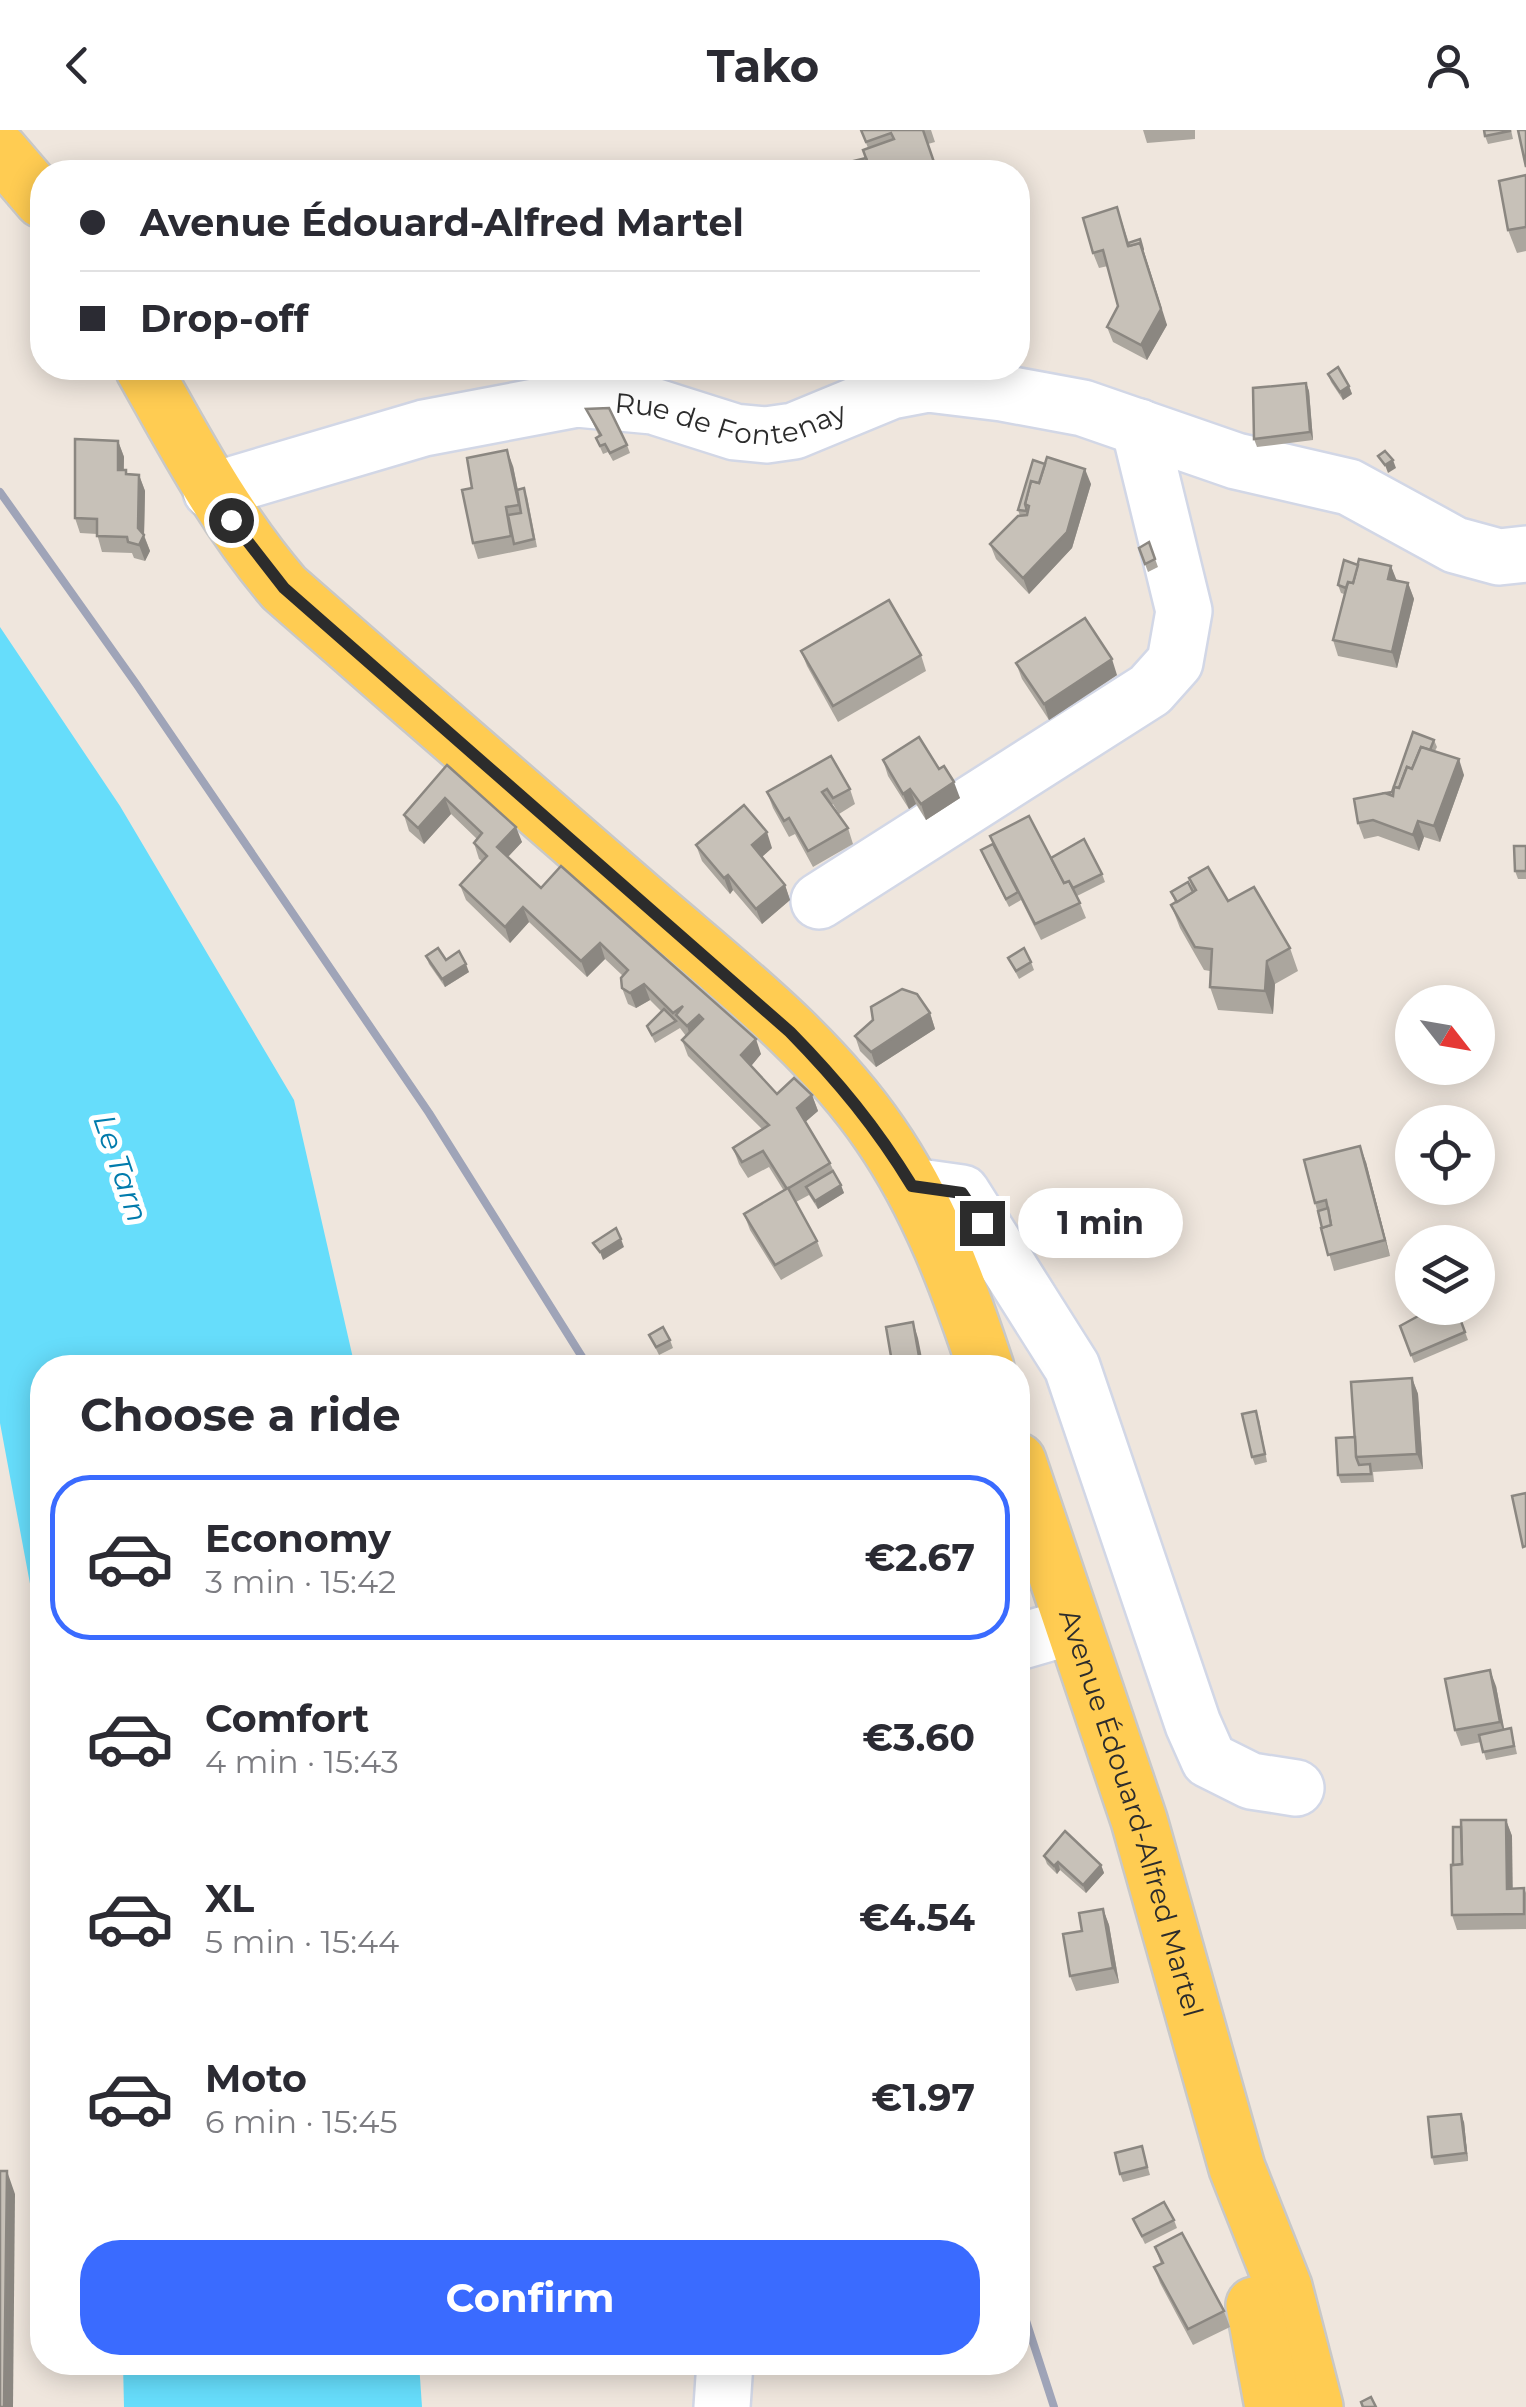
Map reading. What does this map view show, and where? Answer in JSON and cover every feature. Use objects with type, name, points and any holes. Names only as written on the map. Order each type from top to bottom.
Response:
[{"type":"main road","points":[[28,130],[38,160]]},
{"type":"main road","points":[[0,151],[30,186]]},
{"type":"main road","points":[[149,380],[211,491],[251,550],[284,588],[790,1032],[836,1079],[880,1133],[912,1186],[949,1264],[981,1355]]},
{"type":"main road","name":"Avenue Édouard-Alfred Martel","points":[[1030,1497],[1139,1820],[1236,2168]]},
{"type":"main road","points":[[1236,2168],[1247,2265],[1273,2407]]},
{"type":"main road","points":[[1236,2168],[1284,2287],[1315,2407]]},
{"type":"street","name":"Rue de Fontenay","points":[[211,491],[424,428],[577,399],[652,406],[736,432],[766,435],[794,431],[892,391],[928,384],[1083,408],[1236,460],[1348,487],[1456,544],[1499,557],[1526,554]]},
{"type":"street","points":[[819,902],[1150,690],[1175,662],[1184,610],[1139,427]]},
{"type":"street","points":[[912,1186],[962,1193],[1072,1367],[1208,1760],[1251,1780],[1296,1788]]},
{"type":"street","points":[[1030,1639],[1073,1626]]},
{"type":"street","points":[[722,2407],[724,2375]]},
{"type":"water","name":"Le Tarn","points":[[0,627],[120,806],[294,1100],[352,1355],[30,1355],[30,1584],[0,1423]]},
{"type":"water","points":[[123,2375],[420,2375],[422,2407],[124,2407]]},
{"type":"building","points":[[861,130],[923,130],[933,160],[867,160],[863,150],[894,139],[891,133],[866,142]]},
{"type":"building","points":[[1484,130],[1510,130],[1510,131],[1485,136]]},
{"type":"building","points":[[1518,130],[1526,130],[1526,167]]},
{"type":"building","points":[[1526,175],[1526,227],[1508,230],[1499,181]]},
{"type":"building","points":[[1117,207],[1128,246],[1140,243],[1161,309],[1141,345],[1107,327],[1118,306],[1103,250],[1093,253],[1083,218]]},
{"type":"building","points":[[1338,367],[1349,386],[1340,392],[1328,374]]},
{"type":"building","points":[[1306,383],[1310,432],[1254,439],[1253,388]]},
{"type":"building","points":[[609,408],[627,445],[610,453],[605,444],[600,446],[596,438],[601,435],[586,409]]},
{"type":"building","points":[[75,439],[118,441],[118,470],[139,475],[138,528],[144,535],[139,545],[128,542],[127,537],[97,536],[97,519],[75,518]]},
{"type":"building","points":[[507,450],[519,505],[506,507],[511,536],[473,543],[462,490],[472,488],[467,458]]},
{"type":"building","points":[[1385,451],[1393,460],[1385,465],[1378,456]]},
{"type":"building","points":[[1047,457],[1085,469],[1067,532],[1023,578],[990,544],[1018,516],[1027,515],[1029,506],[1025,504],[1031,481],[1039,483]]},
{"type":"building","points":[[1033,460],[1045,464],[1039,483],[1031,481],[1027,511],[1018,510]]},
{"type":"building","points":[[524,488],[534,539],[514,544],[508,515],[521,513],[517,490]]},
{"type":"building","points":[[1149,542],[1155,559],[1145,564],[1139,548]]},
{"type":"building","points":[[1359,559],[1391,566],[1388,579],[1408,583],[1392,652],[1333,640],[1348,582],[1353,583]]},
{"type":"building","points":[[1344,560],[1358,565],[1353,583],[1348,582],[1346,588],[1338,585]]},
{"type":"building","points":[[889,600],[921,655],[833,706],[801,651]]},
{"type":"building","points":[[1085,618],[1112,659],[1044,704],[1016,663]]},
{"type":"building","points":[[1413,732],[1434,740],[1430,750],[1421,747],[1412,769],[1407,767],[1399,788],[1394,787],[1393,796],[1386,793],[1392,792]]},
{"type":"building","points":[[919,737],[939,769],[944,766],[954,782],[921,804],[910,789],[903,794],[883,760]]},
{"type":"building","points":[[1421,747],[1459,759],[1434,826],[1418,821],[1413,835],[1373,820],[1358,823],[1354,799],[1385,793],[1393,796],[1394,787],[1399,788],[1407,767],[1412,769]]},
{"type":"building","points":[[831,756],[850,789],[833,798],[827,789],[822,792],[848,828],[808,851],[789,818],[784,821],[767,792]]},
{"type":"building","points":[[447,765],[516,827],[497,847],[541,888],[561,866],[756,1039],[741,1055],[777,1094],[794,1078],[812,1095],[797,1108],[830,1163],[787,1189],[763,1151],[742,1162],[733,1148],[769,1125],[682,1040],[703,1019],[699,1015],[687,1026],[676,1015],[683,1006],[673,1013],[644,984],[630,993],[622,988],[621,978],[628,970],[600,943],[581,961],[523,907],[505,927],[460,885],[487,856],[474,843],[482,833],[445,798],[418,828],[404,815]]},
{"type":"building","points":[[744,805],[767,832],[752,845],[785,885],[756,909],[696,845]]},
{"type":"building","points":[[1029,816],[1064,883],[1069,881],[1080,903],[1035,924],[990,836]]},
{"type":"building","points":[[1084,839],[1102,874],[1073,888],[1069,881],[1064,883],[1051,858]]},
{"type":"building","points":[[993,844],[1018,892],[1006,899],[981,850]]},
{"type":"building","points":[[1514,846],[1526,846],[1526,871],[1515,871]]},
{"type":"building","points":[[1208,867],[1228,901],[1254,887],[1290,948],[1267,961],[1265,991],[1210,987],[1212,949],[1195,947],[1171,905],[1196,890],[1189,878]]},
{"type":"building","points":[[1188,882],[1193,892],[1177,902],[1171,892]]},
{"type":"building","points":[[438,948],[446,960],[459,951],[466,964],[442,979],[426,956]]},
{"type":"building","points":[[1024,948],[1031,962],[1016,971],[1008,958]]},
{"type":"building","points":[[902,989],[917,994],[930,1013],[871,1052],[855,1036],[873,1020],[871,1007]]},
{"type":"building","points":[[664,1009],[676,1021],[652,1035],[647,1026]]},
{"type":"building","points":[[1360,1146],[1385,1240],[1328,1255],[1321,1228],[1331,1225],[1326,1200],[1315,1203],[1304,1160]]},
{"type":"building","points":[[833,1171],[841,1185],[815,1201],[806,1187]]},
{"type":"building","points":[[788,1188],[817,1241],[775,1265],[744,1214]]},
{"type":"building","points":[[1328,1208],[1331,1225],[1322,1228],[1318,1211]]},
{"type":"building","points":[[616,1228],[621,1239],[600,1252],[593,1243]]},
{"type":"building","points":[[913,1322],[919,1355],[891,1355],[886,1327]]},
{"type":"building","points":[[1462,1325],[1465,1332],[1411,1355],[1400,1326]]},
{"type":"building","points":[[663,1327],[670,1340],[656,1347],[649,1335]]},
{"type":"building","points":[[1412,1378],[1417,1454],[1356,1457],[1351,1382]]},
{"type":"building","points":[[1256,1411],[1265,1454],[1252,1457],[1242,1414]]},
{"type":"building","points":[[1355,1437],[1359,1465],[1370,1464],[1371,1474],[1338,1475],[1336,1438]]},
{"type":"building","points":[[1526,1493],[1526,1546],[1523,1547],[1512,1496]]},
{"type":"building","points":[[1490,1670],[1500,1722],[1455,1730],[1445,1679]]},
{"type":"building","points":[[1511,1728],[1514,1746],[1483,1752],[1479,1735]]},
{"type":"building","points":[[1461,1820],[1506,1820],[1507,1889],[1524,1888],[1524,1914],[1452,1915],[1451,1865],[1462,1864]]},
{"type":"building","points":[[1453,1827],[1461,1827],[1462,1864],[1453,1865]]},
{"type":"building","points":[[1065,1831],[1101,1865],[1083,1885],[1058,1862],[1054,1866],[1044,1856]]},
{"type":"building","points":[[1103,1909],[1113,1968],[1070,1976],[1063,1934],[1082,1931],[1079,1913]]},
{"type":"building","points":[[1461,2114],[1466,2153],[1432,2157],[1428,2117]]},
{"type":"building","points":[[1142,2146],[1147,2167],[1120,2174],[1115,2153]]},
{"type":"building","points":[[0,2171],[7,2171],[4,2407],[0,2407]]},
{"type":"building","points":[[1164,2202],[1174,2220],[1142,2236],[1133,2219]]},
{"type":"building","points":[[1182,2233],[1224,2311],[1188,2329],[1154,2267],[1163,2263],[1155,2247]]},
{"type":"building","points":[[1371,2397],[1376,2407],[1363,2407],[1361,2402]]},
{"type":"railway","points":[[0,492],[137,685],[429,1113],[581,1355]]},
{"type":"railway","points":[[1030,2333],[1054,2407]]},
{"type":"route","points":[[231,520],[284,588],[790,1032],[836,1079],[880,1133],[912,1186],[962,1193],[982,1223]]}]
